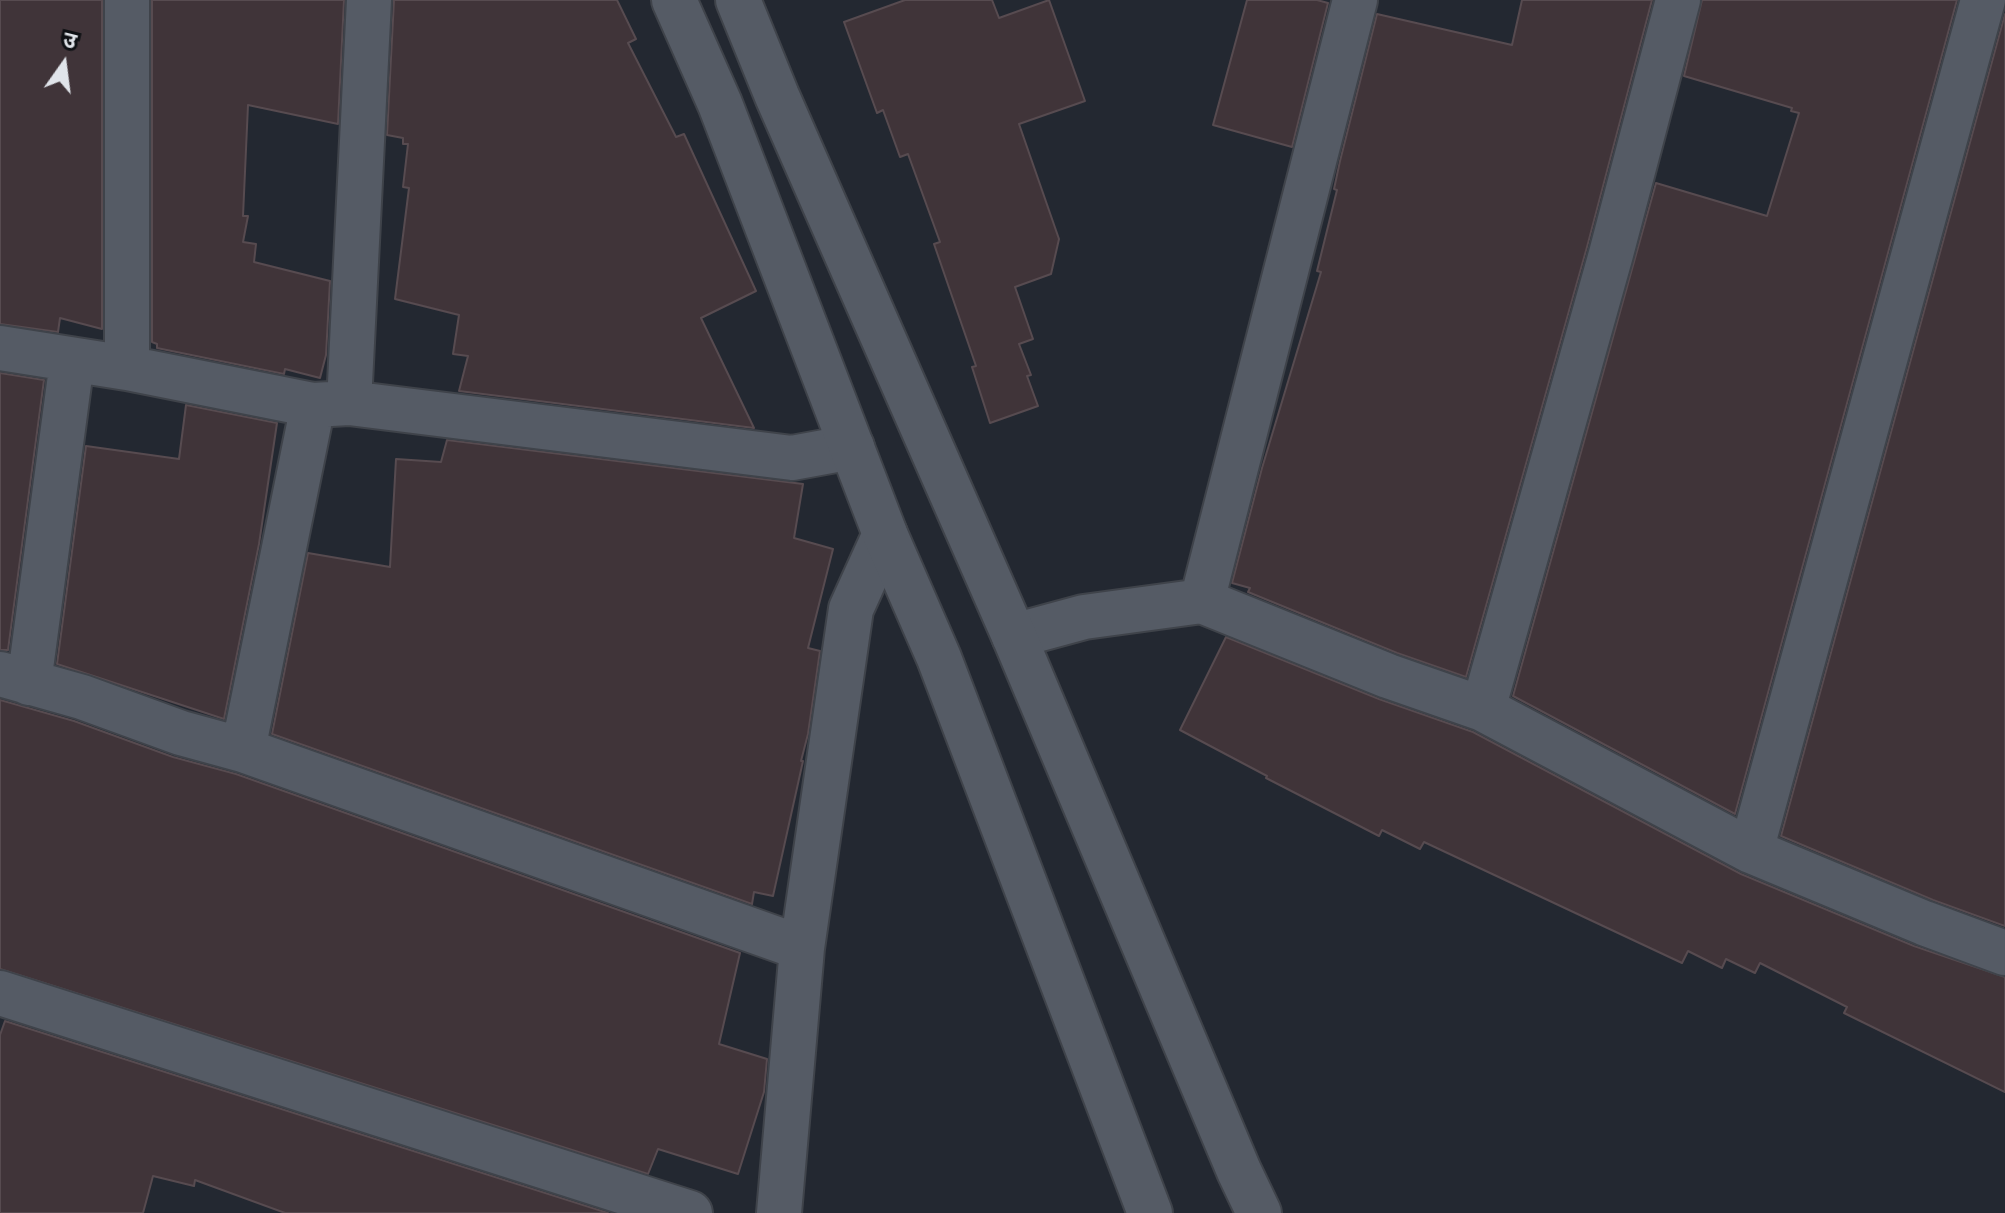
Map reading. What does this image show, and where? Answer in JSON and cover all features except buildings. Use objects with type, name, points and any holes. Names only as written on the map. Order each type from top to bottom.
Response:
[{"type":"street","points":[[127,0],[127,368]]},
{"type":"street","points":[[243,750],[331,404],[369,0]]},
{"type":"street","points":[[674,0],[720,104],[885,534],[939,658],[1150,1213]]},
{"type":"street","points":[[738,0],[777,96],[1014,636],[1232,1156],[1259,1213]]},
{"type":"street","points":[[1202,601],[1355,0]]},
{"type":"street","points":[[1483,709],[1611,254],[1678,0]]},
{"type":"street","points":[[1751,851],[1983,0]]},
{"type":"street","points":[[0,348],[331,404],[792,458],[852,447]]},
{"type":"street","points":[[72,361],[14,679],[82,697],[181,733],[243,750],[802,948]]},
{"type":"street","points":[[779,1213],[802,948],[851,609],[885,534]]},
{"type":"street","points":[[1014,636],[1084,617],[1202,601],[1388,676],[1483,709],[1751,851],[2005,953]]},
{"type":"street","points":[[0,993],[690,1213]]}]
